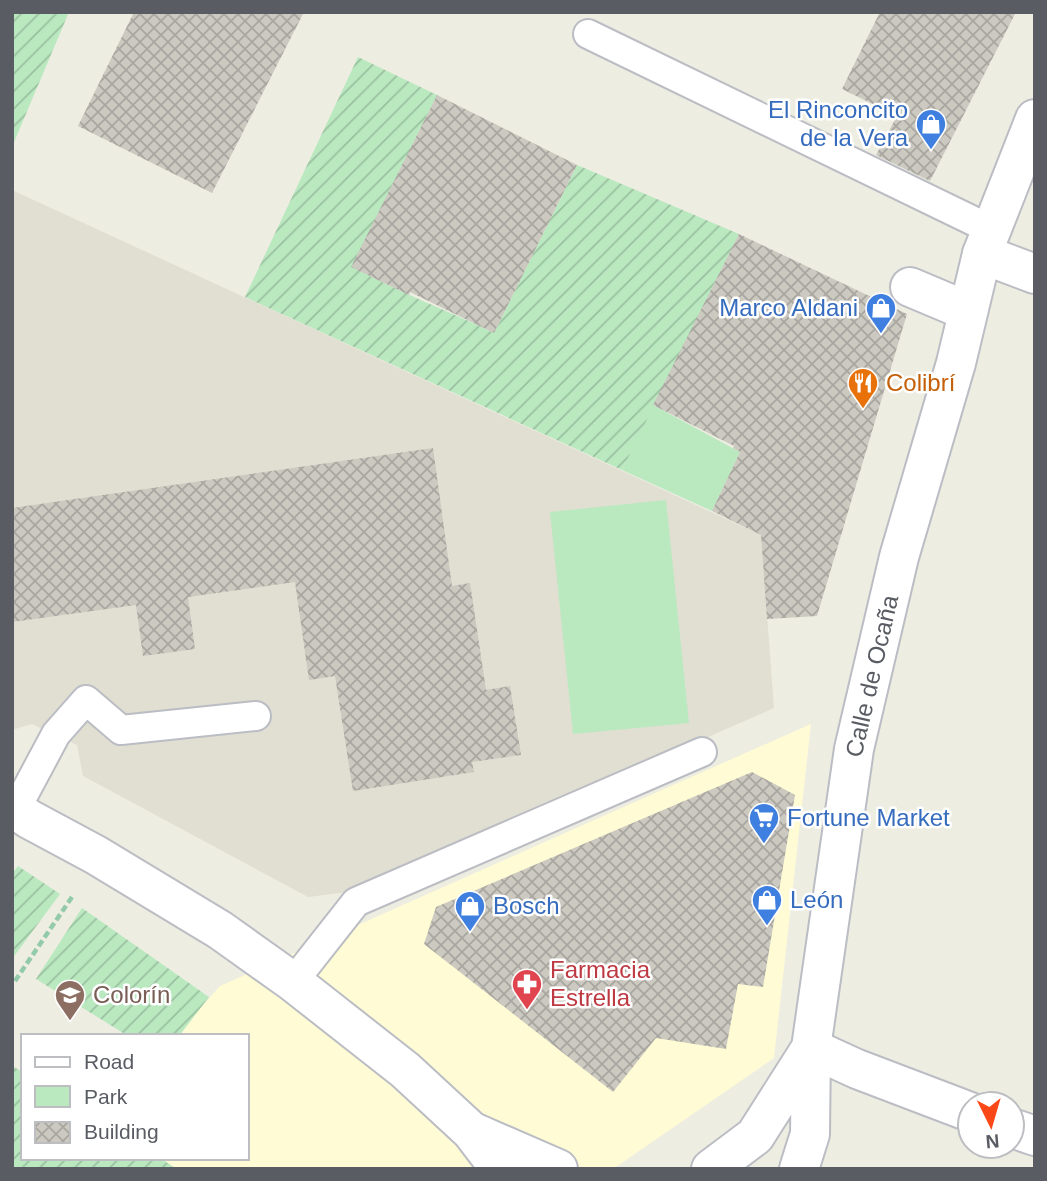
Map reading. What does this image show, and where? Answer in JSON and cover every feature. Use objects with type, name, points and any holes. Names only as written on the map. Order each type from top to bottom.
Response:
[{"type":"street","name":"Calle de Ocaña","points":[[799,1169],[810,1133],[811,1048],[854,749],[899,556],[956,363],[967,311],[987,242],[1035,119]]},
{"type":"street","points":[[987,242],[1035,274]]},
{"type":"street","points":[[910,287],[967,311]]},
{"type":"street","points":[[14,808],[220,930],[293,982],[405,1070],[471,1131],[500,1169]]},
{"type":"street","name":"Calle de Ocaña","points":[[711,1169],[755,1136],[811,1048]]},
{"type":"street","points":[[811,1048],[857,1069],[956,1107]]},
{"type":"street","points":[[471,1131],[558,1169]]},
{"type":"lane","points":[[588,34],[987,242]]},
{"type":"lane","points":[[14,808],[56,734],[86,700],[121,730],[256,716]]},
{"type":"lane","points":[[293,982],[356,902],[702,752]]},
{"type":"path","points":[[15,982],[77,890]]},
{"type":"shaded area","points":[[12,190],[761,535],[774,708],[356,891],[308,897],[83,776],[77,745],[32,724],[12,730]]},
{"type":"shaded area","points":[[811,724],[774,1058],[613,1169],[55,1169],[62,1160],[248,1160],[248,1034],[177,1034],[220,986]]},
{"type":"green space","points":[[12,12],[69,12],[12,147]]},
{"type":"green space","points":[[358,57],[437,95],[352,266],[404,293],[494,333],[577,165],[739,234],[622,470],[245,297]]},
{"type":"green space","points":[[653,405],[740,452],[712,511],[622,470]]},
{"type":"green space","points":[[666,500],[689,723],[573,734],[550,512]]},
{"type":"green space","points":[[18,866],[60,894],[12,959],[12,874]]},
{"type":"green space","points":[[82,908],[209,997],[181,1034],[125,1034],[36,979]]},
{"type":"green space","points":[[12,1066],[21,1071],[21,1160],[163,1160],[177,1169],[12,1169]]},
{"type":"building","points":[[134,12],[304,12],[212,193],[78,126]]},
{"type":"building","points":[[880,12],[1016,12],[930,181],[876,155],[897,116],[842,89]]},
{"type":"building","points":[[437,95],[577,165],[494,333],[351,267]]},
{"type":"building","points":[[739,234],[907,314],[817,616],[767,619],[761,535],[712,511],[740,452],[733,448],[734,446],[653,405]]},
{"type":"building","points":[[433,448],[452,586],[470,583],[486,690],[510,686],[521,755],[472,762],[474,772],[353,791],[335,676],[309,680],[295,582],[188,597],[195,649],[143,656],[136,605],[12,622],[12,508]]},
{"type":"building","points":[[752,772],[795,795],[763,987],[738,984],[726,1049],[656,1038],[613,1092],[424,944],[436,907]]},
{"type":"place","name":"El Rinconcito de la Vera","points":[[931,151]]},
{"type":"place","name":"Marco Aldani","points":[[881,335]]},
{"type":"place","name":"Colibrí","points":[[863,410]]},
{"type":"place","name":"Fortune Market","points":[[764,845]]},
{"type":"place","name":"León","points":[[767,927]]},
{"type":"place","name":"Bosch","points":[[470,933]]},
{"type":"place","name":"Farmacia Estrella","points":[[527,1011]]},
{"type":"place","name":"Colorín","points":[[70,1022]]}]
